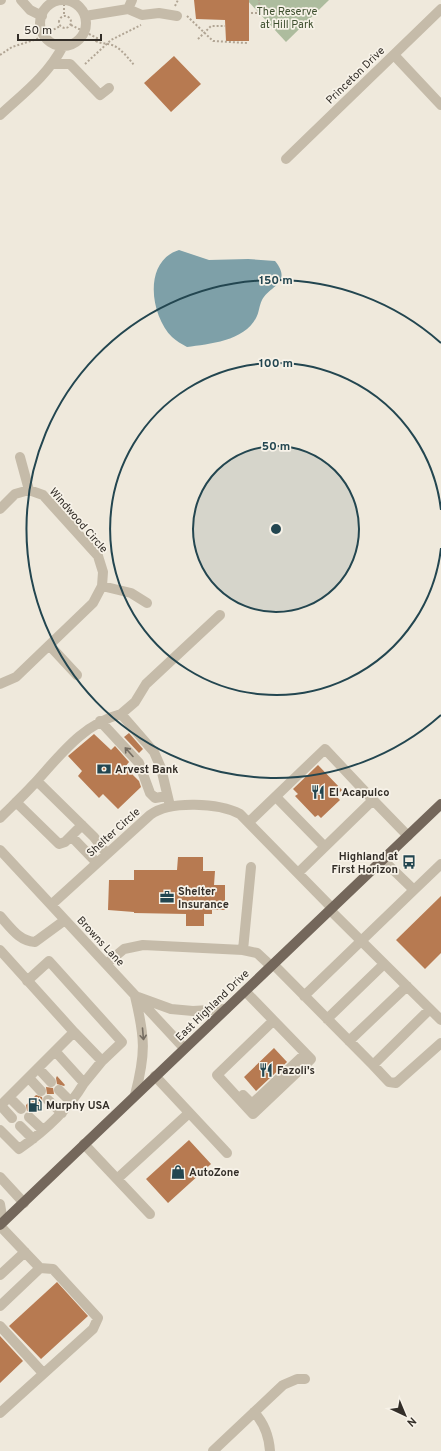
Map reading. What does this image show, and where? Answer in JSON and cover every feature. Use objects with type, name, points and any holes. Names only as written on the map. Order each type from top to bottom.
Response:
[{"type":"main road","name":"East Highland Drive","points":[[1,1224],[441,804]]},
{"type":"street","points":[[21,0],[30,10],[42,16]]},
{"type":"street","points":[[64,0],[78,5],[85,16],[86,26],[85,32],[80,40],[74,44],[63,46],[52,43],[44,35],[40,26],[42,16],[49,5],[64,0]]},
{"type":"street","points":[[85,16],[130,5],[142,15],[179,11]]},
{"type":"street","name":"Princeton Drive","points":[[286,159],[441,9]]},
{"type":"street","points":[[0,115],[32,88],[54,64],[63,46]]},
{"type":"street","points":[[394,55],[441,105]]},
{"type":"street","points":[[54,64],[70,64],[100,95],[109,88]]},
{"type":"street","points":[[0,509],[15,494],[29,490],[20,457]]},
{"type":"street","name":"Windwood Circle","points":[[29,490],[43,495],[98,556],[103,572],[102,586]]},
{"type":"street","points":[[0,684],[16,677],[50,646],[93,603],[102,586],[131,593],[147,603]]},
{"type":"street","points":[[0,818],[48,766],[86,730],[106,718],[121,714],[135,702],[146,684],[220,615]]},
{"type":"street","points":[[50,646],[77,675]]},
{"type":"street","points":[[121,714],[154,752],[161,768],[170,806]]},
{"type":"street","points":[[100,721],[139,763],[150,793],[155,798],[167,796]]},
{"type":"street","points":[[249,822],[325,750],[408,836]]},
{"type":"street","points":[[36,780],[82,825],[107,854]]},
{"type":"street","points":[[276,797],[324,846]]},
{"type":"street","points":[[298,873],[324,846],[373,800]]},
{"type":"street","points":[[16,802],[59,844],[65,842],[82,825]]},
{"type":"street","name":"Shelter Circle","points":[[51,905],[150,815],[170,806],[181,804],[233,810],[249,822],[360,940],[441,1020]]},
{"type":"street","points":[[71,836],[97,863]]},
{"type":"street","name":"Browns Lane","points":[[0,850],[184,1048]]},
{"type":"street","points":[[383,860],[414,890]]},
{"type":"street","points":[[304,996],[360,940],[441,865]]},
{"type":"street","points":[[243,950],[251,867]]},
{"type":"street","points":[[0,916],[20,937],[26,941],[35,942],[46,936],[65,920]]},
{"type":"street","points":[[106,964],[124,949],[143,945],[243,950],[257,953],[272,965],[304,996],[389,1082],[396,1083],[441,1043]]},
{"type":"street","points":[[0,950],[102,1061]]},
{"type":"street","points":[[0,1130],[19,1149],[33,1139],[62,1113],[72,1102],[84,1083],[102,1061],[122,1042],[49,961],[27,981]]},
{"type":"street","points":[[327,1019],[384,964]]},
{"type":"street","points":[[349,1041],[407,986]]},
{"type":"street","points":[[245,991],[311,1059],[253,1114],[217,1075],[273,1021]]},
{"type":"street","points":[[135,996],[171,1009],[193,1011],[226,1009]]},
{"type":"street","points":[[135,996],[143,1030],[144,1052],[142,1071],[135,1095]]},
{"type":"street","points":[[373,1065],[430,1009]]},
{"type":"street","points":[[12,1118],[0,1106],[74,1032]]},
{"type":"street","points":[[55,1051],[84,1083]]},
{"type":"street","points":[[38,1068],[51,1082]]},
{"type":"street","points":[[155,1076],[227,1153]]},
{"type":"street","points":[[28,1078],[41,1091]]},
{"type":"street","points":[[59,1090],[72,1102]]},
{"type":"street","points":[[9,1097],[21,1110]]},
{"type":"street","points":[[48,1100],[62,1113]]},
{"type":"street","points":[[117,1179],[189,1113]]},
{"type":"street","points":[[29,1117],[43,1130]]},
{"type":"street","points":[[20,1126],[33,1139]]},
{"type":"street","points":[[84,1144],[150,1214]]},
{"type":"street","points":[[0,1177],[24,1203]]},
{"type":"street","points":[[0,1204],[1,1224],[25,1252],[40,1268],[53,1269],[98,1318],[93,1329],[0,1413]]},
{"type":"street","points":[[0,1275],[25,1252]]},
{"type":"street","points":[[0,1306],[40,1268]]},
{"type":"street","points":[[0,1326],[43,1373]]},
{"type":"street","points":[[213,1451],[284,1385],[297,1379],[305,1379]]},
{"type":"street","points":[[254,1412],[259,1417],[267,1432],[270,1451]]},
{"type":"path","points":[[64,0],[64,16]]},
{"type":"path","points":[[251,13],[258,13],[260,9],[260,0]]},
{"type":"path","points":[[179,11],[210,39],[217,42],[247,43]]},
{"type":"path","points":[[78,72],[86,62],[105,45],[116,37],[144,24],[155,13]]},
{"type":"path","points":[[64,16],[71,19],[71,25]]},
{"type":"path","points":[[60,26],[59,20],[64,16]]},
{"type":"path","points":[[60,26],[66,29],[71,25]]},
{"type":"path","points":[[71,25],[97,38],[96,41],[105,45],[110,44],[116,47],[134,65]]},
{"type":"path","points":[[0,55],[12,47],[30,42],[60,26]]},
{"type":"path","points":[[198,39],[211,26],[226,26]]},
{"type":"green space","name":"The Reserve at Hill Park","points":[[247,0],[329,0],[286,42]]},
{"type":"water","points":[[179,250],[209,260],[248,259],[275,261],[282,274],[281,279],[278,284],[265,295],[256,318],[243,332],[215,343],[187,347],[172,337],[159,316],[155,303],[155,277],[160,265],[167,256]]},
{"type":"building","points":[[194,0],[249,0],[249,41],[226,41],[225,20],[196,19]]},
{"type":"building","points":[[174,56],[201,84],[171,112],[144,83]]},
{"type":"building","points":[[129,733],[143,749],[139,753],[124,737]]},
{"type":"building","name":"Arvest Bank","points":[[94,734],[111,750],[115,746],[129,762],[125,767],[139,781],[141,787],[118,809],[103,794],[99,798],[78,776],[82,771],[68,756]]},
{"type":"building","name":"El Acapulco","points":[[318,765],[342,790],[336,796],[340,800],[321,818],[318,815],[315,817],[295,796],[298,794],[293,789]]},
{"type":"building","name":"Shelter Insurance","points":[[178,857],[203,857],[203,871],[215,871],[214,885],[225,885],[225,910],[212,910],[212,914],[204,914],[204,926],[186,926],[186,914],[134,913],[108,910],[109,880],[134,880],[134,870],[177,870]]},
{"type":"building","points":[[441,896],[441,953],[425,969],[396,940]]},
{"type":"building","name":"Fazoli's","points":[[274,1048],[287,1062],[256,1091],[244,1077]]},
{"type":"building","points":[[57,1076],[65,1085],[64,1086],[57,1084]]},
{"type":"building","points":[[46,1087],[53,1088],[54,1094],[47,1094]]},
{"type":"building","points":[[36,1095],[42,1097],[43,1104],[34,1113],[27,1111],[26,1105]]},
{"type":"building","name":"AutoZone","points":[[189,1140],[211,1164],[168,1203],[146,1179]]},
{"type":"building","points":[[57,1282],[88,1316],[41,1359],[9,1326]]},
{"type":"building","points":[[0,1336],[23,1361],[0,1383]]},
{"type":"place","name":"Arvest Bank","points":[[104,769]]},
{"type":"place","name":"El Acapulco","points":[[318,792]]},
{"type":"place","name":"Highland at First Horizon","points":[[409,862]]},
{"type":"place","name":"Shelter Insurance","points":[[167,897]]},
{"type":"place","name":"Fazoli's","points":[[266,1070]]},
{"type":"place","name":"Murphy USA","points":[[35,1105]]},
{"type":"place","name":"AutoZone","points":[[178,1172]]}]
